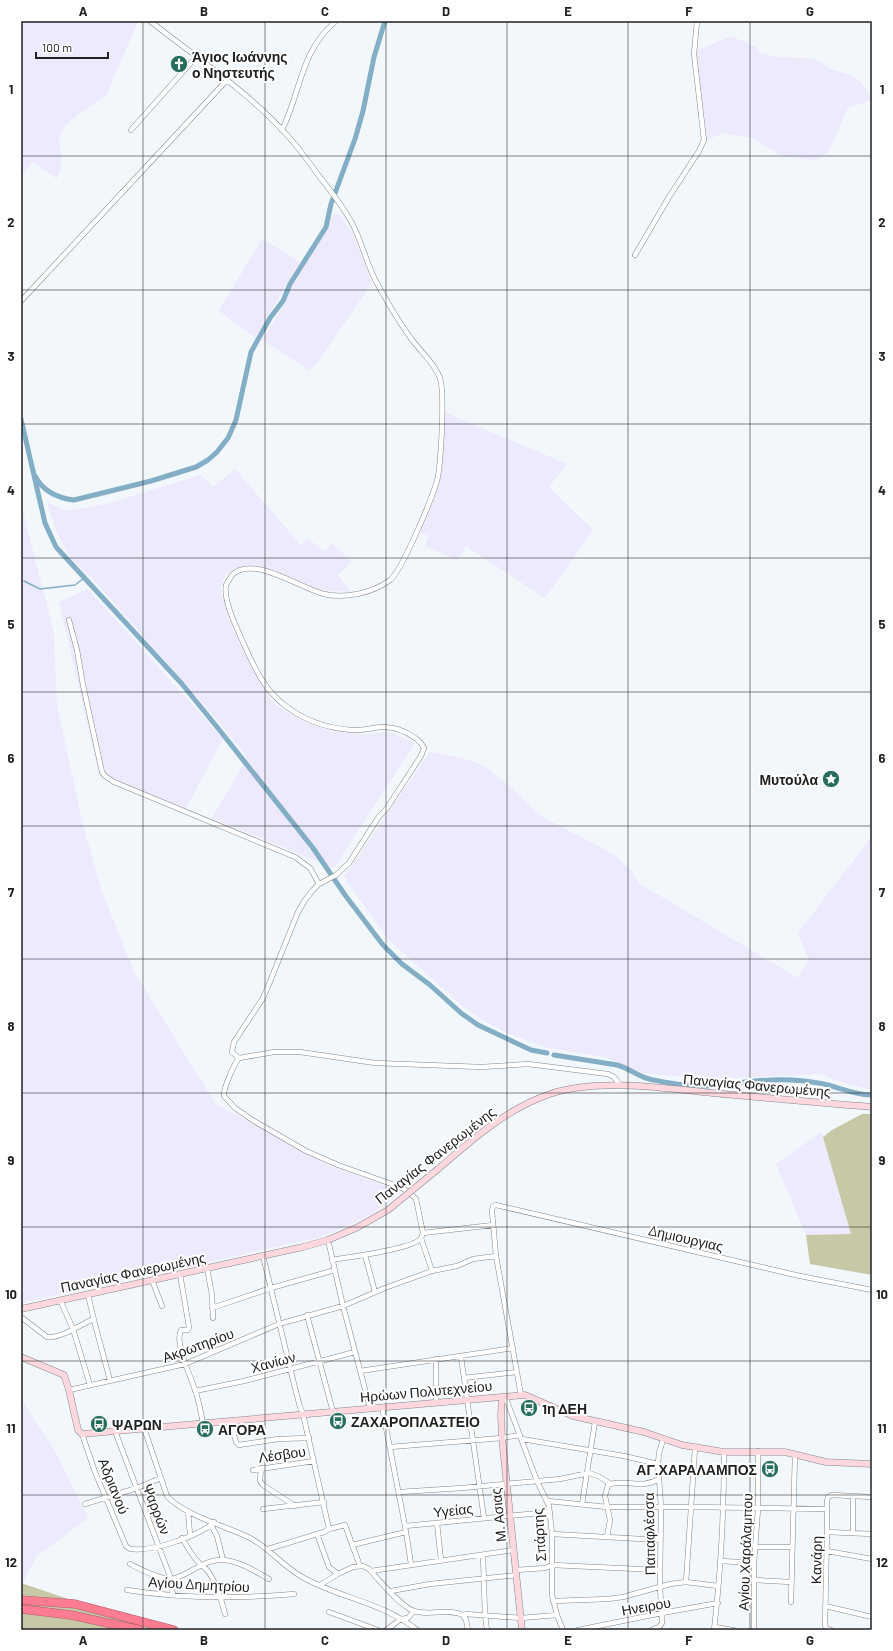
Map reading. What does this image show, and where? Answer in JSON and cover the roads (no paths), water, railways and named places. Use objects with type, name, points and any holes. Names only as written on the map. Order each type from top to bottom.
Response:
[{"type":"highway","points":[[21,1600],[75,1604],[174,1630]]},
{"type":"highway","points":[[21,1609],[71,1615],[140,1630]]},
{"type":"street","points":[[150,21],[197,56],[258,106],[282,130],[332,192],[351,222],[377,284],[414,342],[439,375],[442,393],[440,450],[436,482],[399,570],[392,578],[377,587],[350,595],[326,594],[311,590],[270,572],[257,569],[244,569],[231,576],[226,585],[231,613],[250,656],[266,685],[283,704],[305,718],[327,726],[352,730],[390,726],[419,740],[424,748],[421,756],[349,863],[331,879],[319,884],[305,900],[298,912],[263,998],[234,1042],[232,1052],[239,1058]]},
{"type":"street","points":[[282,130],[289,118],[297,86],[312,51],[321,36],[336,21]]},
{"type":"street","points":[[635,255],[669,197],[701,149],[704,140],[694,54],[697,21]]},
{"type":"street","points":[[131,130],[197,56]]},
{"type":"street","points":[[21,301],[227,80]]},
{"type":"street","points":[[70,620],[91,716],[98,756],[105,776],[126,787],[295,857],[310,868],[319,884]]},
{"type":"street","points":[[332,1260],[365,1255],[416,1244],[423,1233],[416,1199],[409,1192],[400,1187],[318,1157],[254,1121],[229,1102],[224,1096],[225,1088],[232,1074],[233,1066],[239,1058],[274,1052],[300,1052],[375,1063],[481,1067],[535,1065],[608,1074],[614,1077],[622,1086]]},
{"type":"street","name":"Παναγίας Φανερωμένης","points":[[21,1309],[263,1256],[328,1240],[358,1227],[388,1210],[501,1117],[538,1099],[564,1090],[622,1086],[660,1088],[872,1107]]},
{"type":"street","name":"Δημιουργιας","points":[[493,1225],[492,1209],[496,1205],[800,1276],[872,1290]]},
{"type":"street","points":[[423,1233],[493,1225],[496,1256],[521,1395]]},
{"type":"street","points":[[421,1238],[432,1270]]},
{"type":"street","points":[[328,1240],[342,1306],[370,1408]]},
{"type":"street","points":[[365,1255],[375,1292]]},
{"type":"street","points":[[263,1256],[290,1368],[309,1438],[329,1529]]},
{"type":"street","name":"Ακρωτηρίου","points":[[69,1390],[185,1364],[279,1324],[342,1306],[432,1270],[457,1266],[473,1259],[496,1256]]},
{"type":"street","points":[[207,1268],[212,1295],[214,1318]]},
{"type":"street","points":[[212,1308],[271,1288],[335,1270]]},
{"type":"street","points":[[180,1274],[190,1327],[188,1330],[181,1330],[179,1337],[185,1364],[195,1391],[203,1424]]},
{"type":"street","points":[[152,1280],[162,1306]]},
{"type":"street","points":[[88,1294],[93,1319],[110,1381]]},
{"type":"street","points":[[60,1300],[73,1329],[90,1385]]},
{"type":"street","points":[[307,1315],[318,1362],[333,1412]]},
{"type":"street","points":[[21,1317],[47,1337],[55,1337],[93,1319]]},
{"type":"street","points":[[360,1371],[513,1348]]},
{"type":"street","name":"Χανίων","points":[[195,1391],[244,1381],[355,1352]]},
{"type":"street","points":[[461,1356],[484,1518]]},
{"type":"street","points":[[21,1358],[61,1373],[66,1378],[78,1430],[82,1434]]},
{"type":"street","points":[[436,1359],[436,1402]]},
{"type":"street","points":[[464,1378],[517,1372]]},
{"type":"street","name":"Ηρώων Πολυτεχνείου","points":[[82,1434],[521,1395],[528,1396],[573,1416],[654,1435],[663,1440],[695,1448],[724,1452],[785,1452],[826,1462],[872,1464]]},
{"type":"street","name":"Σπάρτης","points":[[503,1397],[521,1437],[537,1481],[548,1501],[552,1534],[553,1600],[563,1630]]},
{"type":"street","name":"Μ. Ασιας","points":[[503,1397],[501,1416],[502,1438],[522,1630]]},
{"type":"street","points":[[382,1407],[406,1526],[411,1564]]},
{"type":"street","points":[[230,1421],[238,1445],[278,1439],[309,1438]]},
{"type":"street","points":[[582,1504],[596,1422]]},
{"type":"street","points":[[144,1428],[167,1496],[173,1502],[213,1523],[254,1540],[268,1549],[300,1576],[360,1600],[401,1619],[417,1630]]},
{"type":"street","name":"Ψαρρών","points":[[115,1431],[172,1579],[173,1595]]},
{"type":"street","name":"Αδριανού","points":[[82,1434],[95,1472],[126,1546],[130,1549],[159,1546]]},
{"type":"street","points":[[390,1447],[521,1437],[658,1464]]},
{"type":"street","name":"Παπαφλέσσα","points":[[651,1630],[659,1627],[662,1623],[660,1586],[661,1508],[658,1453],[663,1440]]},
{"type":"street","points":[[686,1582],[695,1448]]},
{"type":"street","name":"Αγίου Χαράλαμπου","points":[[754,1630],[754,1563],[758,1509],[758,1451]]},
{"type":"street","points":[[724,1452],[724,1508],[718,1603],[714,1629],[733,1630]]},
{"type":"street","points":[[791,1602],[795,1454]]},
{"type":"street","name":"Λέσβου","points":[[253,1470],[314,1461]]},
{"type":"street","points":[[261,1468],[260,1481],[263,1485],[296,1506]]},
{"type":"street","points":[[399,1492],[537,1481],[589,1473],[611,1484]]},
{"type":"street","points":[[86,1504],[137,1488],[160,1478]]},
{"type":"street","points":[[607,1537],[610,1520],[605,1496],[606,1487],[611,1484],[627,1483],[643,1485],[659,1479]]},
{"type":"street","name":"Κανάρη","points":[[831,1630],[826,1628],[825,1606],[828,1532],[826,1509],[828,1497],[832,1495],[853,1496]]},
{"type":"street","points":[[853,1533],[853,1496],[872,1497]]},
{"type":"street","points":[[548,1501],[607,1507],[826,1509]]},
{"type":"street","points":[[263,1509],[324,1502]]},
{"type":"street","points":[[188,1511],[190,1536]]},
{"type":"street","name":"Υγείας","points":[[406,1526],[550,1512]]},
{"type":"street","points":[[159,1546],[190,1536],[213,1523]]},
{"type":"street","points":[[213,1523],[223,1560]]},
{"type":"street","points":[[437,1523],[441,1560]]},
{"type":"street","points":[[268,1549],[346,1525],[360,1566]]},
{"type":"street","points":[[352,1545],[406,1532]]},
{"type":"street","points":[[828,1532],[872,1534]]},
{"type":"street","points":[[317,1534],[329,1567],[338,1574]]},
{"type":"street","points":[[552,1534],[660,1540]]},
{"type":"street","points":[[182,1538],[201,1565],[214,1579],[221,1599],[224,1614]]},
{"type":"street","points":[[756,1547],[792,1547]]},
{"type":"street","points":[[371,1571],[513,1550]]},
{"type":"street","points":[[827,1551],[872,1559]]},
{"type":"street","points":[[483,1555],[483,1579],[487,1630]]},
{"type":"street","points":[[130,1564],[161,1577],[172,1579],[211,1561],[223,1560],[241,1565],[270,1579]]},
{"type":"street","points":[[721,1561],[754,1563]]},
{"type":"street","points":[[391,1591],[430,1584],[483,1579],[545,1568],[552,1565],[660,1570]]},
{"type":"street","points":[[320,1585],[338,1574],[363,1566],[371,1571],[403,1604],[414,1611],[452,1612],[463,1615],[520,1618],[557,1615]]},
{"type":"street","points":[[754,1580],[791,1582]]},
{"type":"street","points":[[553,1600],[608,1599],[623,1597],[660,1586],[686,1582],[718,1586]]},
{"type":"street","name":"Αγίου Δημητρίου","points":[[126,1590],[221,1599],[294,1594]]},
{"type":"street","name":"Ηνειρου","points":[[578,1630],[718,1603]]},
{"type":"street","points":[[825,1606],[872,1617]]},
{"type":"street","points":[[386,1630],[401,1619],[408,1618],[414,1611]]},
{"type":"street","points":[[329,1612],[378,1630]]},
{"type":"street","points":[[463,1615],[466,1620],[468,1630]]},
{"type":"waterway","points":[[35,476],[46,490],[62,498],[74,500],[151,481],[196,467],[208,460],[217,452],[228,438],[236,420],[251,352],[270,318],[283,301],[290,284],[326,227],[331,204],[355,139],[363,111],[374,57],[385,21]]},
{"type":"waterway","points":[[21,419],[45,523],[56,547],[182,684],[313,848],[345,895],[383,945],[402,964],[430,985],[461,1013],[478,1025],[531,1050],[547,1053]]},
{"type":"waterway","points":[[24,581],[40,589],[75,585],[84,578]]},
{"type":"waterway","points":[[554,1055],[617,1065],[648,1079],[694,1086],[760,1080],[792,1080],[819,1083],[855,1093],[872,1095]]},
{"type":"place","name":"Άγιος Ιωάννης ο Νηστευτής","points":[[179,64]]},
{"type":"place","name":"Μυτούλα","points":[[831,779]]},
{"type":"place","name":"1η ΔΕΗ","points":[[529,1408]]},
{"type":"place","name":"ΖΑΧΑΡΟΠΛΑΣΤΕΙΟ","points":[[338,1421]]},
{"type":"place","name":"ΨΑΡΩΝ","points":[[99,1424]]},
{"type":"place","name":"ΑΓΟΡΑ","points":[[205,1429]]},
{"type":"place","name":"ΑΓ.ΧΑΡΑΛΑΜΠΟΣ","points":[[770,1469]]}]
